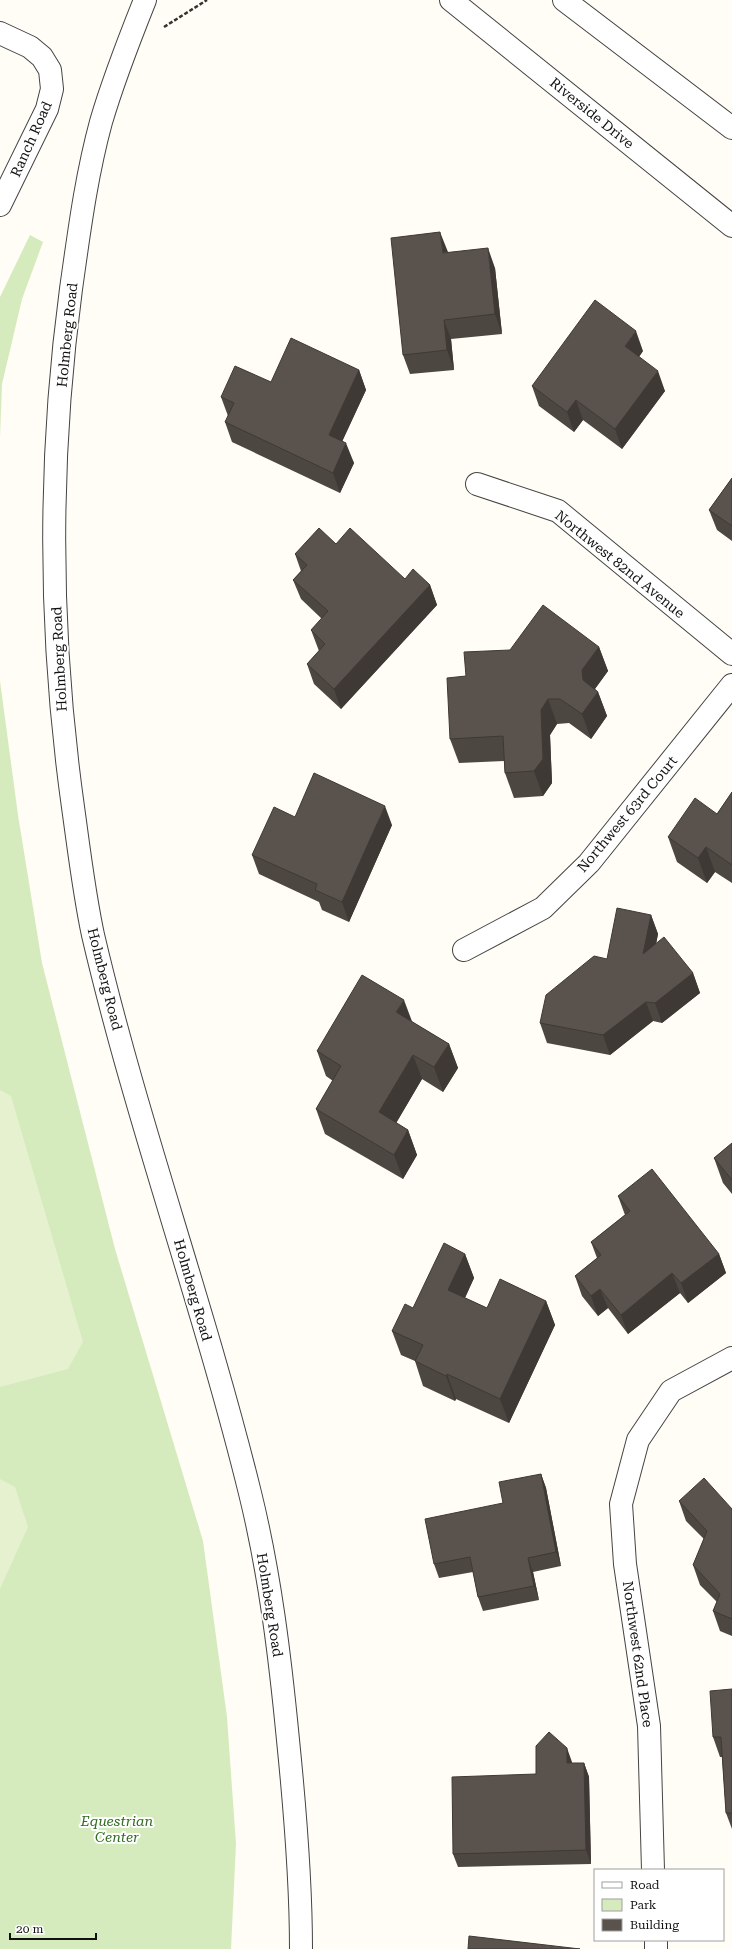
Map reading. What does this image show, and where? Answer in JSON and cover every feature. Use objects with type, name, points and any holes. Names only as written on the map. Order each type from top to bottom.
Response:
[{"type":"street","name":"Holmberg Road","points":[[145,0],[101,121],[90,168],[80,226],[66,333],[55,475],[55,578],[62,709],[68,769],[92,929],[113,1014],[222,1390],[251,1497],[271,1598],[284,1694],[294,1805],[301,1949]]},
{"type":"street","name":"Riverside Drive","points":[[451,0],[732,226]]},
{"type":"street","points":[[564,0],[732,128]]},
{"type":"street","name":"Ranch Road","points":[[0,33],[30,47],[42,57],[50,70],[52,88],[47,109],[0,205]]},
{"type":"street","name":"Northwest 82nd Avenue","points":[[476,484],[558,511],[732,654]]},
{"type":"street","name":"Northwest 63rd Court","points":[[464,950],[543,908],[589,863],[732,685]]},
{"type":"street","name":"Northwest 62nd Place","points":[[653,1869],[649,1726],[626,1564],[621,1504],[638,1440],[671,1391],[732,1358]]},
{"type":"path","points":[[163,27],[207,0]]},
{"type":"green space","points":[[30,235],[43,242],[22,299],[2,384],[0,438],[0,297]]},
{"type":"green space","name":"Equestrian Center","points":[[0,681],[18,815],[42,963],[115,1249],[203,1541],[227,1717],[236,1844],[231,1949],[0,1949]]},
{"type":"green space","points":[[0,1090],[11,1096],[83,1342],[68,1369],[0,1387]]},
{"type":"green space","points":[[0,1479],[15,1487],[28,1527],[0,1589]]},
{"type":"building","points":[[440,232],[443,253],[488,248],[495,314],[444,320],[447,350],[403,355],[391,238]]},
{"type":"building","points":[[595,300],[636,331],[625,346],[658,371],[615,429],[576,400],[567,412],[532,386]]},
{"type":"building","points":[[291,338],[359,370],[329,435],[346,443],[333,473],[225,422],[234,403],[221,397],[235,366],[271,382]]},
{"type":"building","points":[[732,478],[732,526],[709,510]]},
{"type":"building","points":[[319,528],[336,544],[350,528],[405,579],[413,569],[430,585],[334,689],[307,664],[325,644],[311,630],[328,611],[293,580],[307,565],[295,554]]},
{"type":"building","points":[[543,605],[599,647],[582,670],[583,680],[598,692],[582,714],[560,699],[548,699],[541,710],[543,759],[534,771],[505,773],[503,736],[450,739],[447,678],[466,676],[464,652],[510,650]]},
{"type":"building","points":[[314,773],[385,806],[342,902],[315,890],[317,884],[252,855],[274,807],[295,817]]},
{"type":"building","points":[[732,792],[732,865],[706,847],[698,858],[668,837],[695,798],[717,814]]},
{"type":"building","points":[[617,908],[651,915],[643,954],[664,937],[693,973],[655,1003],[646,1002],[603,1035],[540,1023],[546,995],[594,956],[607,959]]},
{"type":"building","points":[[362,975],[404,1000],[396,1012],[449,1044],[434,1067],[413,1055],[379,1112],[408,1130],[394,1155],[316,1109],[341,1066],[317,1051]]},
{"type":"building","points":[[732,1143],[732,1180],[714,1158]]},
{"type":"building","points":[[652,1169],[719,1254],[681,1283],[672,1273],[621,1315],[600,1289],[591,1296],[575,1276],[601,1255],[591,1242],[630,1211],[618,1196]]},
{"type":"building","points":[[444,1243],[465,1254],[448,1290],[487,1308],[500,1279],[546,1301],[500,1399],[415,1361],[423,1345],[392,1331],[405,1304],[413,1308]]},
{"type":"building","points":[[541,1474],[556,1552],[528,1558],[534,1586],[478,1597],[470,1557],[434,1564],[425,1519],[503,1503],[499,1482]]},
{"type":"building","points":[[704,1478],[732,1509],[732,1619],[713,1611],[720,1594],[693,1565],[707,1531],[679,1501]]},
{"type":"building","points":[[732,1689],[732,1813],[726,1813],[721,1737],[713,1737],[710,1691]]},
{"type":"building","points":[[549,1732],[567,1748],[567,1763],[584,1763],[586,1850],[453,1854],[452,1777],[536,1774],[536,1746]]},
{"type":"building","points":[[469,1936],[580,1949],[468,1949]]}]
